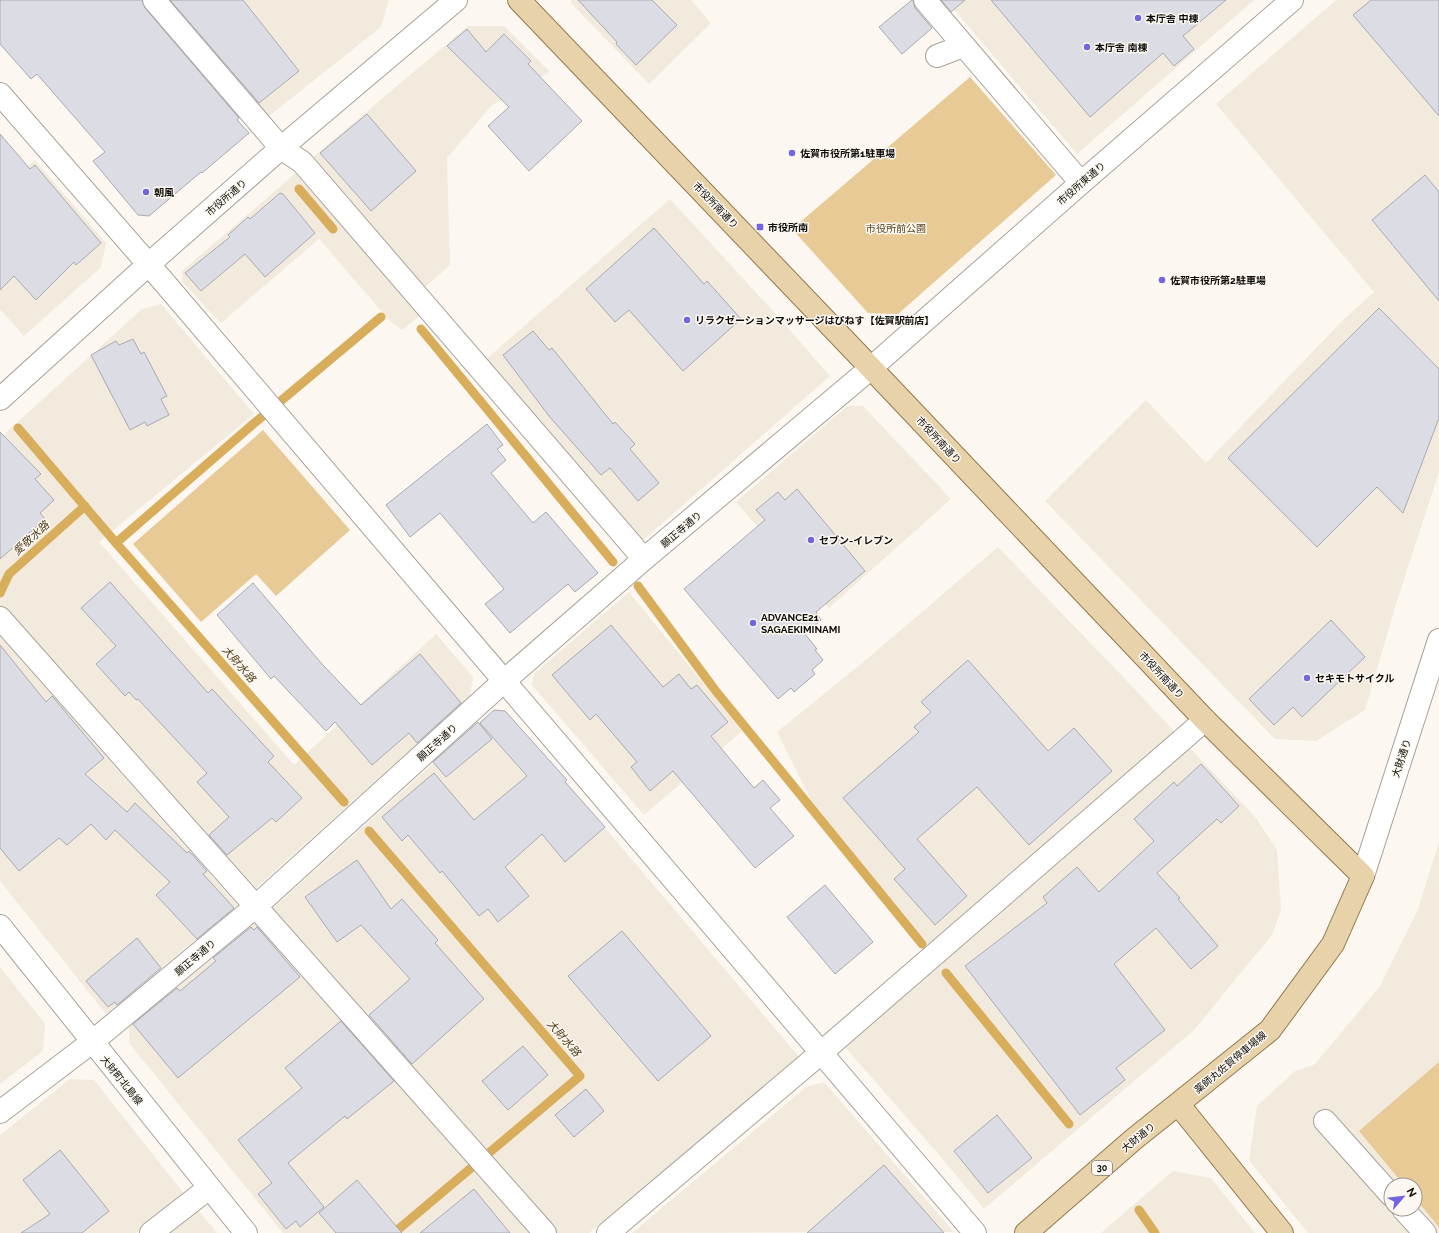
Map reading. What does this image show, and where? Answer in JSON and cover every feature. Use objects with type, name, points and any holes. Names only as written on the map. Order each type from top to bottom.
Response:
[{"type":"main road","name":"市役所南通り","points":[[519,0],[1205,720],[1363,876]]},
{"type":"main road","name":"薬師丸佐賀停車場線","points":[[1179,1104],[1270,1030],[1333,944],[1363,876]]},
{"type":"main road","name":"大財通り","points":[[1026,1233],[1134,1139],[1179,1104]]},
{"type":"main road","points":[[1179,1104],[1282,1233]]},
{"type":"street","points":[[154,0],[281,148],[302,162],[644,560]]},
{"type":"street","name":"市役所通り","points":[[0,399],[149,264],[281,148],[456,0]]},
{"type":"street","points":[[925,0],[1081,183]]},
{"type":"street","name":"市役所東通り","points":[[871,368],[1292,0]]},
{"type":"street","points":[[937,56],[964,46]]},
{"type":"street","points":[[0,94],[149,264],[975,1233]]},
{"type":"street","name":"願正寺通り","points":[[0,1112],[92,1042],[255,907],[504,681],[644,560],[871,368]]},
{"type":"street","points":[[0,618],[545,1233]]},
{"type":"street","name":"大財通り","points":[[1363,876],[1439,640]]},
{"type":"street","points":[[608,1233],[822,1052],[1205,720]]},
{"type":"street","name":"大財町北島線","points":[[0,926],[246,1233]]},
{"type":"street","points":[[1325,1121],[1383,1186]]},
{"type":"street","points":[[151,1233],[209,1188]]},
{"type":"street","points":[[1410,1217],[1425,1233]]},
{"type":"shaded area","points":[[163,0],[389,0],[381,27],[264,120]]},
{"type":"shaded area","points":[[571,0],[691,0],[711,23],[649,84],[571,3]]},
{"type":"shaded area","points":[[946,0],[1254,0],[1077,154]]},
{"type":"shaded area","points":[[1336,0],[1439,0],[1439,472],[1396,604],[1365,710],[1316,741],[1275,739],[1045,501],[1146,400],[1206,463],[1342,321],[1374,292],[1216,104]]},
{"type":"shaded area","points":[[468,26],[504,26],[550,72],[492,105],[447,158],[450,265],[424,288],[313,157]]},
{"type":"shaded area","points":[[35,160],[106,243],[101,267],[24,336],[0,309],[0,191]]},
{"type":"shaded area","points":[[297,172],[422,314],[402,330],[390,321],[319,239],[221,323],[182,282],[182,271]]},
{"type":"shaded area","points":[[670,199],[772,310],[830,376],[641,542],[485,360]]},
{"type":"shaded area","points":[[161,304],[254,414],[99,542],[294,765],[436,634],[473,677],[470,696],[256,888],[0,606],[0,438],[142,309]]},
{"type":"shaded area","points":[[847,406],[863,406],[951,499],[829,608],[736,502]]},
{"type":"shaded area","points":[[998,547],[1256,818],[1277,850],[1281,910],[1272,935],[1194,1030],[984,1209],[941,1157],[845,1047],[942,963],[811,800],[777,732],[861,664]]},
{"type":"shaded area","points":[[629,592],[742,731],[644,815],[532,685],[534,674]]},
{"type":"shaded area","points":[[0,636],[237,905],[106,1014],[0,881]]},
{"type":"shaded area","points":[[507,712],[800,1058],[589,1233],[557,1233],[497,1163],[532,1233],[283,1233],[129,1043],[129,1027],[271,910],[488,714]]},
{"type":"shaded area","points":[[1439,842],[1439,1233],[1308,1233],[1249,1160],[1257,1106],[1295,1071],[1314,1065],[1380,986],[1418,909]]},
{"type":"shaded area","points":[[0,967],[45,1024],[43,1051],[0,1084]]},
{"type":"shaded area","points":[[70,1079],[94,1080],[185,1195],[136,1233],[0,1233],[0,1135]]},
{"type":"shaded area","points":[[824,1082],[954,1232],[632,1233],[806,1087]]},
{"type":"shaded area","points":[[1173,1171],[1211,1178],[1255,1233],[1101,1233]]},
{"type":"shaded area","points":[[198,1210],[217,1233],[169,1233]]},
{"type":"green space","name":"市役所前公園","points":[[970,77],[1056,175],[898,314],[868,313],[792,229]]},
{"type":"green space","points":[[263,430],[350,530],[276,596],[256,574],[201,622],[133,544]]},
{"type":"green space","points":[[1439,1062],[1439,1227],[1423,1208],[1423,1177],[1397,1177],[1359,1131]]},
{"type":"building","points":[[0,0],[142,0],[145,8],[239,118],[237,120],[249,133],[149,216],[138,215],[93,161],[105,152],[37,74],[31,79],[0,44]]},
{"type":"building","points":[[170,0],[243,0],[299,71],[259,103]]},
{"type":"building","points":[[578,0],[652,0],[677,25],[636,65]]},
{"type":"building","points":[[912,0],[915,8],[932,28],[902,54],[879,27]]},
{"type":"building","points":[[941,0],[965,0],[951,12]]},
{"type":"building","name":"本庁舎 南棟","points":[[991,0],[1226,0],[1183,36],[1194,49],[1174,66],[1163,53],[1090,117]]},
{"type":"building","points":[[1371,0],[1439,0],[1439,116],[1353,15]]},
{"type":"building","points":[[467,29],[486,52],[504,34],[531,61],[528,64],[582,121],[529,171],[488,126],[509,107],[447,46]]},
{"type":"building","points":[[367,114],[416,171],[371,211],[320,153]]},
{"type":"building","points":[[0,134],[30,169],[35,165],[101,243],[76,265],[74,262],[36,300],[14,276],[0,290]]},
{"type":"building","points":[[1425,175],[1439,192],[1439,301],[1372,220]]},
{"type":"building","points":[[280,193],[283,194],[315,233],[265,277],[245,254],[201,291],[185,273],[230,237],[228,235],[248,217],[250,219]]},
{"type":"building","points":[[654,228],[704,284],[707,281],[741,319],[683,371],[629,310],[615,322],[586,289]]},
{"type":"building","points":[[1379,308],[1439,369],[1439,418],[1403,513],[1377,487],[1317,547],[1228,458]]},
{"type":"building","points":[[533,331],[549,350],[552,348],[613,424],[615,422],[635,444],[630,449],[659,483],[638,501],[610,468],[601,475],[549,416],[503,355]]},
{"type":"building","points":[[133,339],[141,354],[144,352],[167,396],[161,399],[169,415],[147,426],[145,422],[130,430],[91,355],[116,341],[119,345]]},
{"type":"building","points":[[487,424],[503,445],[497,449],[506,460],[491,473],[533,523],[546,512],[598,573],[575,592],[568,584],[510,633],[485,604],[504,589],[440,513],[410,537],[386,505]]},
{"type":"building","points":[[0,432],[41,474],[35,479],[54,500],[40,513],[45,519],[0,559]]},
{"type":"building","points":[[797,489],[865,571],[816,612],[821,620],[805,634],[817,649],[815,650],[823,660],[812,670],[815,674],[794,692],[791,688],[778,699],[684,589],[765,520],[756,510],[778,492],[785,500]]},
{"type":"building","points":[[110,582],[208,693],[212,689],[274,756],[268,762],[302,798],[276,822],[272,818],[227,855],[209,835],[229,817],[197,782],[207,773],[138,699],[136,700],[129,692],[125,696],[96,664],[116,646],[81,608]]},
{"type":"building","points":[[253,583],[322,664],[361,705],[420,654],[461,703],[417,743],[409,733],[372,765],[335,722],[326,731],[274,676],[271,679],[217,615]]},
{"type":"building","name":"セキモトサイクル","points":[[1331,620],[1365,657],[1302,717],[1293,707],[1274,725],[1249,699]]},
{"type":"building","points":[[611,625],[663,687],[679,674],[691,689],[697,685],[728,722],[711,736],[754,788],[763,780],[780,800],[770,808],[794,836],[755,868],[673,771],[650,791],[631,767],[637,762],[596,714],[590,720],[552,675]]},
{"type":"building","points":[[0,645],[46,702],[52,696],[104,758],[85,774],[127,812],[135,803],[187,853],[189,851],[207,871],[203,874],[234,908],[197,939],[156,895],[170,882],[115,830],[106,840],[91,824],[67,845],[59,838],[19,871],[0,848]]},
{"type":"building","points":[[968,660],[1048,751],[1074,728],[1112,771],[1029,845],[977,787],[917,839],[967,896],[935,925],[894,879],[905,869],[843,798],[919,732],[914,727],[931,712],[921,702]]},
{"type":"building","points":[[494,710],[505,711],[567,780],[565,782],[605,827],[565,862],[542,834],[505,867],[529,896],[498,922],[488,909],[479,916],[442,871],[440,873],[408,835],[402,841],[382,817],[434,773],[474,820],[527,776],[480,723]]},
{"type":"building","points":[[478,722],[492,739],[446,777],[433,762]]},
{"type":"building","points":[[1201,764],[1239,806],[1221,823],[1217,819],[1157,873],[1180,898],[1178,899],[1218,946],[1191,969],[1156,928],[1114,964],[1165,1030],[1116,1068],[1125,1080],[1080,1115],[965,966],[1047,903],[1043,897],[1077,867],[1099,892],[1154,841],[1134,819],[1174,782],[1177,786]]},
{"type":"building","points":[[357,860],[391,909],[402,899],[438,940],[435,943],[484,999],[412,1064],[369,1015],[410,979],[361,925],[337,942],[305,897]]},
{"type":"building","points":[[825,885],[873,942],[835,974],[787,917]]},
{"type":"building","points":[[251,927],[254,930],[257,927],[300,977],[178,1078],[133,1024],[177,988],[180,991],[216,961],[213,958]]},
{"type":"building","points":[[622,931],[711,1036],[658,1081],[568,976]]},
{"type":"building","points":[[137,938],[161,968],[117,1005],[115,1002],[108,1007],[86,981]]},
{"type":"building","points":[[341,1021],[394,1081],[347,1119],[345,1116],[288,1163],[324,1207],[300,1227],[296,1221],[286,1229],[258,1194],[272,1183],[238,1140],[302,1088],[285,1068]]},
{"type":"building","points":[[523,1046],[548,1075],[508,1110],[482,1081]]},
{"type":"building","points":[[586,1089],[604,1111],[574,1137],[555,1115]]},
{"type":"building","points":[[997,1115],[1032,1158],[988,1193],[954,1151]]},
{"type":"building","points":[[60,1150],[109,1211],[82,1233],[21,1233],[50,1214],[23,1180]]},
{"type":"building","points":[[884,1165],[944,1233],[807,1233]]},
{"type":"building","points":[[357,1180],[402,1233],[336,1233],[319,1213]]},
{"type":"building","points":[[474,1189],[510,1233],[420,1233]]},
{"type":"waterway","points":[[299,189],[333,229]]},
{"type":"waterway","points":[[116,543],[252,425],[381,317]]},
{"type":"waterway","points":[[421,329],[613,562]]},
{"type":"waterway","name":"大財水路","points":[[18,428],[116,543],[344,802]]},
{"type":"waterway","name":"愛敬水路","points":[[0,593],[9,574],[85,506]]},
{"type":"waterway","points":[[638,586],[715,690],[922,944]]},
{"type":"waterway","name":"大財水路","points":[[369,831],[580,1076],[394,1233]]},
{"type":"waterway","points":[[946,973],[1069,1124]]},
{"type":"waterway","points":[[1139,1210],[1155,1233]]},
{"type":"place","name":"本庁舎 中棟","points":[[1138,18]]},
{"type":"place","name":"本庁舎 南棟","points":[[1087,47]]},
{"type":"place","name":"佐賀市役所第1駐車場","points":[[792,153]]},
{"type":"place","name":"朝風","points":[[146,192]]},
{"type":"place","name":"市役所南","points":[[760,227]]},
{"type":"place","name":"佐賀市役所第2駐車場","points":[[1162,280]]},
{"type":"place","name":"リラクゼーションマッサージはぴねす【佐賀駅前店】","points":[[687,320]]},
{"type":"place","name":"セブン-イレブン","points":[[811,540]]},
{"type":"place","name":"ADVANCE21 SAGAEKIMINAMI","points":[[753,623]]},
{"type":"place","name":"セキモトサイクル","points":[[1307,678]]}]
